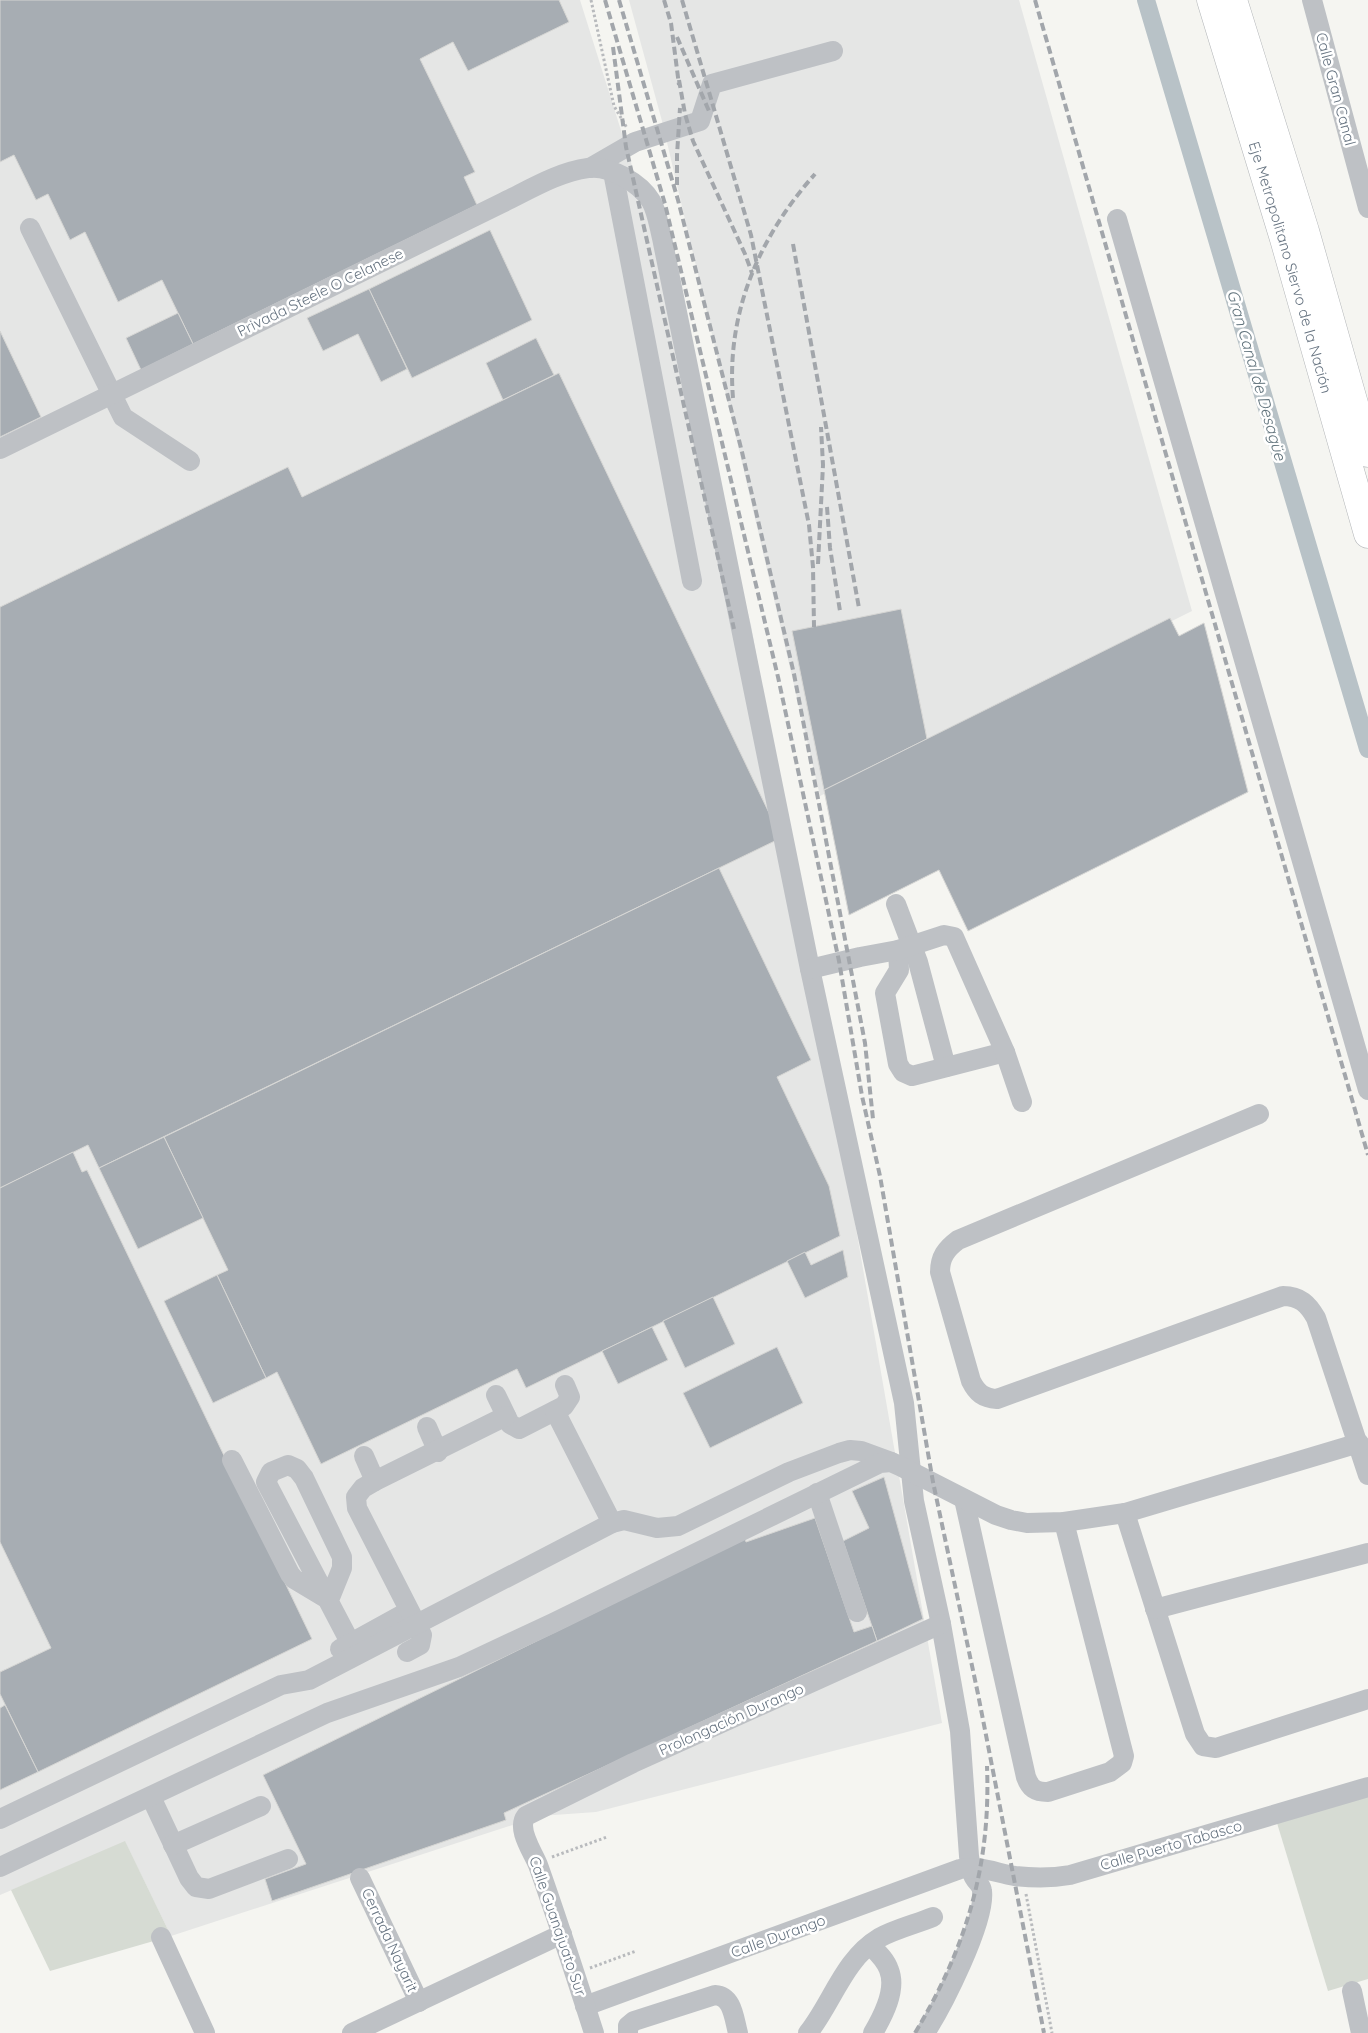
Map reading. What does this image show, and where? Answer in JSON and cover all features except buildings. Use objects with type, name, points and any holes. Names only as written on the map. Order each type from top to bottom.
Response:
[{"type":"highway","name":"Eje Metropolitano Siervo de la Nación","points":[[1211,0],[1284,239],[1368,534]]},
{"type":"highway","name":"Eje Metropolitano Siervo de la Nación","points":[[1233,0],[1304,231],[1368,453]]},
{"type":"street","name":"Calle Gran Canal","points":[[1312,0],[1365,183],[1368,208]]},
{"type":"street","points":[[590,168],[635,142],[700,121],[712,84],[833,51]]},
{"type":"street","name":"Privada Steele O Celanese","points":[[0,448],[563,175],[590,168],[613,172],[633,181],[652,202],[662,238],[810,969]]},
{"type":"street","points":[[613,172],[692,581]]},
{"type":"street","points":[[1117,219],[1368,1090]]},
{"type":"street","points":[[30,228],[123,417],[190,461]]},
{"type":"street","points":[[896,904],[906,948],[946,1067]]},
{"type":"street","points":[[925,2033],[944,2000],[973,1934],[981,1908],[982,1889],[973,1875],[971,1867],[966,1824],[960,1731],[941,1624],[914,1501],[904,1403],[810,969],[860,956],[906,948],[948,934],[954,937],[1005,1052],[1022,1102]]},
{"type":"street","points":[[906,948],[899,970],[885,993],[900,1069],[906,1075],[912,1076],[1005,1052]]},
{"type":"street","points":[[1259,1114],[958,1240],[949,1246],[940,1262],[940,1272],[972,1381],[981,1395],[997,1399],[1284,1296],[1294,1296],[1303,1301],[1316,1318],[1368,1474]]},
{"type":"street","points":[[496,1396],[513,1427],[519,1429],[564,1406],[569,1400],[569,1393],[565,1385]]},
{"type":"street","points":[[555,1411],[612,1523]]},
{"type":"street","points":[[407,1652],[422,1642],[422,1635],[356,1502],[359,1492],[375,1482],[438,1452],[506,1416]]},
{"type":"street","points":[[427,1427],[438,1452]]},
{"type":"street","points":[[0,1819],[281,1685],[302,1669],[351,1644],[413,1618],[612,1523],[624,1520],[657,1528],[678,1526],[789,1472],[838,1453],[850,1450],[861,1451],[891,1462],[996,1516],[1027,1522],[1064,1522],[1125,1513],[1359,1443]]},
{"type":"street","points":[[364,1456],[375,1482]]},
{"type":"street","points":[[232,1460],[290,1574],[294,1579],[329,1600]]},
{"type":"street","points":[[0,1867],[327,1713],[468,1663],[871,1467],[891,1462]]},
{"type":"street","points":[[329,1600],[342,1568],[342,1557],[304,1478],[295,1468],[284,1466],[271,1472],[266,1482],[351,1644]]},
{"type":"street","points":[[817,1493],[857,1612]]},
{"type":"street","points":[[964,1500],[1026,1777],[1029,1785],[1040,1792],[1048,1792],[1110,1772],[1122,1763],[1124,1756],[1064,1522]]},
{"type":"street","points":[[1125,1513],[1195,1734],[1203,1746],[1216,1748],[1368,1699]]},
{"type":"street","points":[[1155,1609],[1368,1553]]},
{"type":"street","points":[[281,1685],[309,1680],[413,1618]]},
{"type":"street","name":"Prolongación Durango","points":[[523,1820],[530,1813],[633,1763],[941,1624]]},
{"type":"street","name":"Calle Puerto Tabasco","points":[[971,1867],[1023,1876],[1052,1877],[1070,1875],[1368,1787]]},
{"type":"street","points":[[151,1797],[192,1884],[202,1890],[288,1859]]},
{"type":"street","points":[[173,1845],[261,1806]]},
{"type":"street","name":"Calle Guanajuato Sur","points":[[523,1820],[522,1829],[537,1863],[576,1974],[594,2033]]},
{"type":"street","name":"Calle Durango","points":[[586,2006],[960,1869],[971,1867]]},
{"type":"street","name":"Cerrada Nayarit","points":[[360,1878],[419,2002]]},
{"type":"street","points":[[808,2033],[826,2007],[845,1972],[870,1945],[879,1938],[933,1918]]},
{"type":"street","points":[[352,2033],[562,1934]]},
{"type":"street","points":[[161,1937],[205,2033]]},
{"type":"street","points":[[870,1945],[889,1969],[891,1979],[890,1995],[886,2008],[873,2033]]},
{"type":"street","points":[[1352,1991],[1362,2033]]},
{"type":"street","points":[[628,2033],[628,2026],[634,2021],[715,1995],[723,1996],[729,2002],[738,2033]]},
{"type":"path","points":[[591,0],[614,106],[635,142]]},
{"type":"path","points":[[537,1863],[608,1837]]},
{"type":"path","points":[[1023,1876],[1052,2033]]},
{"type":"path","points":[[576,1974],[636,1951]]},
{"type":"shaded area","points":[[0,0],[580,0],[646,210],[751,625],[942,1723],[596,1812],[540,1816],[171,1936],[125,1842],[0,1895]]},
{"type":"shaded area","points":[[629,0],[1019,0],[1192,611],[820,796],[662,121]]},
{"type":"shaded area","points":[[1368,1795],[1368,1979],[1328,1991],[1277,1823]]},
{"type":"shaded area","points":[[125,1841],[171,1936],[50,1971],[11,1890]]},
{"type":"waterway","name":"Gran Canal de Desagüe","points":[[1146,0],[1368,749]]},
{"type":"railway","points":[[605,0],[665,204],[778,677],[839,961],[862,1096],[880,1176],[933,1482],[978,1694],[1044,2033]]},
{"type":"railway","points":[[619,0],[678,200],[742,452],[794,674],[865,1043],[873,1119]]},
{"type":"railway","points":[[664,0],[671,23],[679,85]]},
{"type":"railway","points":[[682,0],[751,235],[809,525],[813,567],[814,627]]},
{"type":"railway","points":[[1035,0],[1368,1155]]},
{"type":"railway","points":[[677,37],[709,111]]},
{"type":"railway","points":[[613,47],[626,147],[734,629]]},
{"type":"railway","points":[[679,80],[685,114],[693,141],[752,273]]},
{"type":"railway","points":[[677,185],[680,108]]},
{"type":"railway","points":[[733,398],[732,367],[735,336],[741,306],[750,278],[778,224],[795,198],[815,174]]},
{"type":"railway","points":[[793,244],[859,608]]},
{"type":"railway","points":[[818,564],[823,465],[821,427]]},
{"type":"railway","points":[[827,507],[830,548],[840,611]]},
{"type":"railway","points":[[915,2033],[948,1969],[972,1905],[985,1838],[987,1766]]}]
